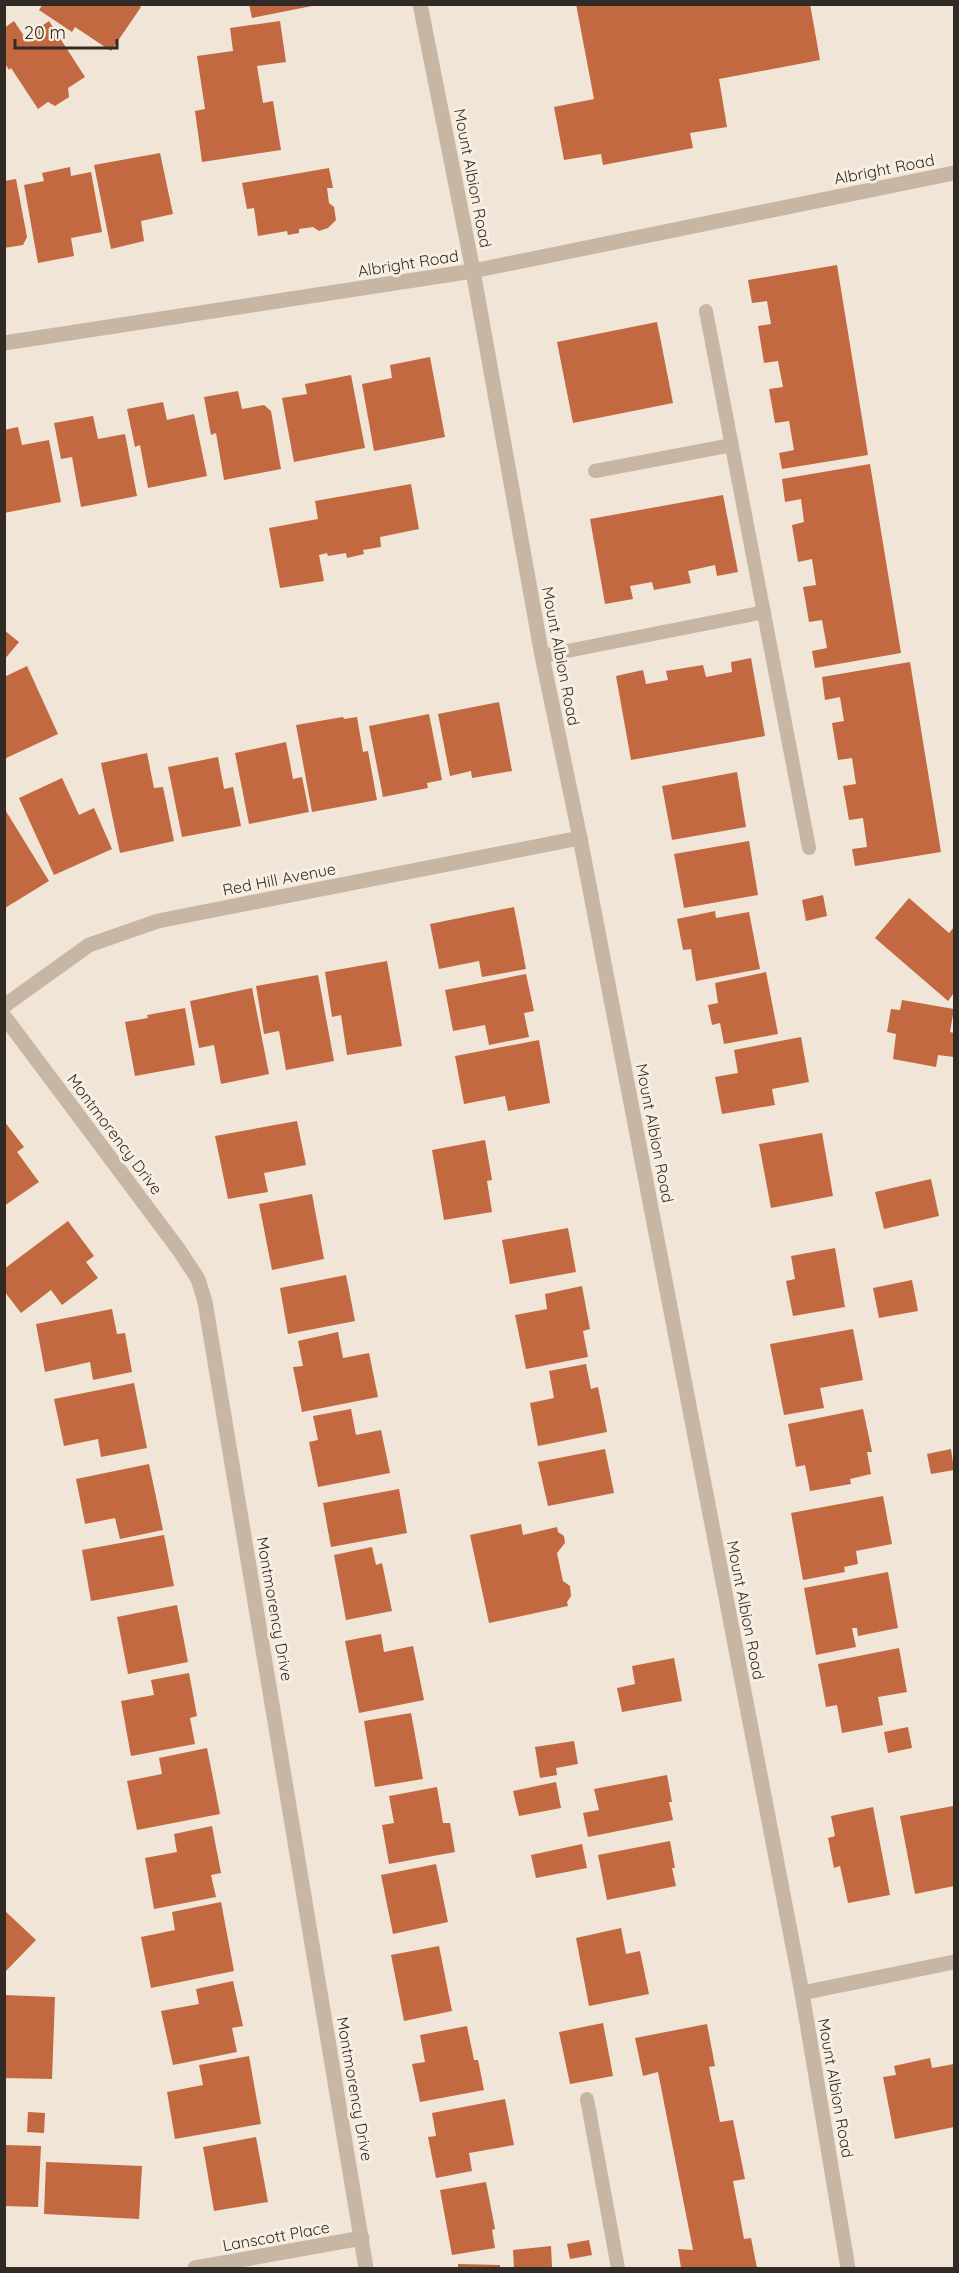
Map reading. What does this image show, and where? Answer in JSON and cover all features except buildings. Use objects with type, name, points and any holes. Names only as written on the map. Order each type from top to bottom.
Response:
[{"type":"street","name":"Mount Albion Road","points":[[420,4],[473,272],[542,656],[580,838],[802,1993],[848,2268]]},
{"type":"street","name":"Albright Road","points":[[4,343],[473,272],[954,173]]},
{"type":"street","name":"Red Hill Avenue","points":[[4,1006],[89,945],[158,921],[580,838]]},
{"type":"street","name":"Montmorency Drive","points":[[4,1016],[179,1250],[198,1280],[205,1302],[366,2268]]},
{"type":"street","points":[[802,1993],[954,1962]]},
{"type":"street","name":"Lanscott Place","points":[[195,2268],[362,2238]]},
{"type":"lane","points":[[706,311],[809,848]]},
{"type":"lane","points":[[595,471],[732,445]]},
{"type":"lane","points":[[542,656],[764,612]]},
{"type":"lane","points":[[587,2099],[618,2268]]}]
